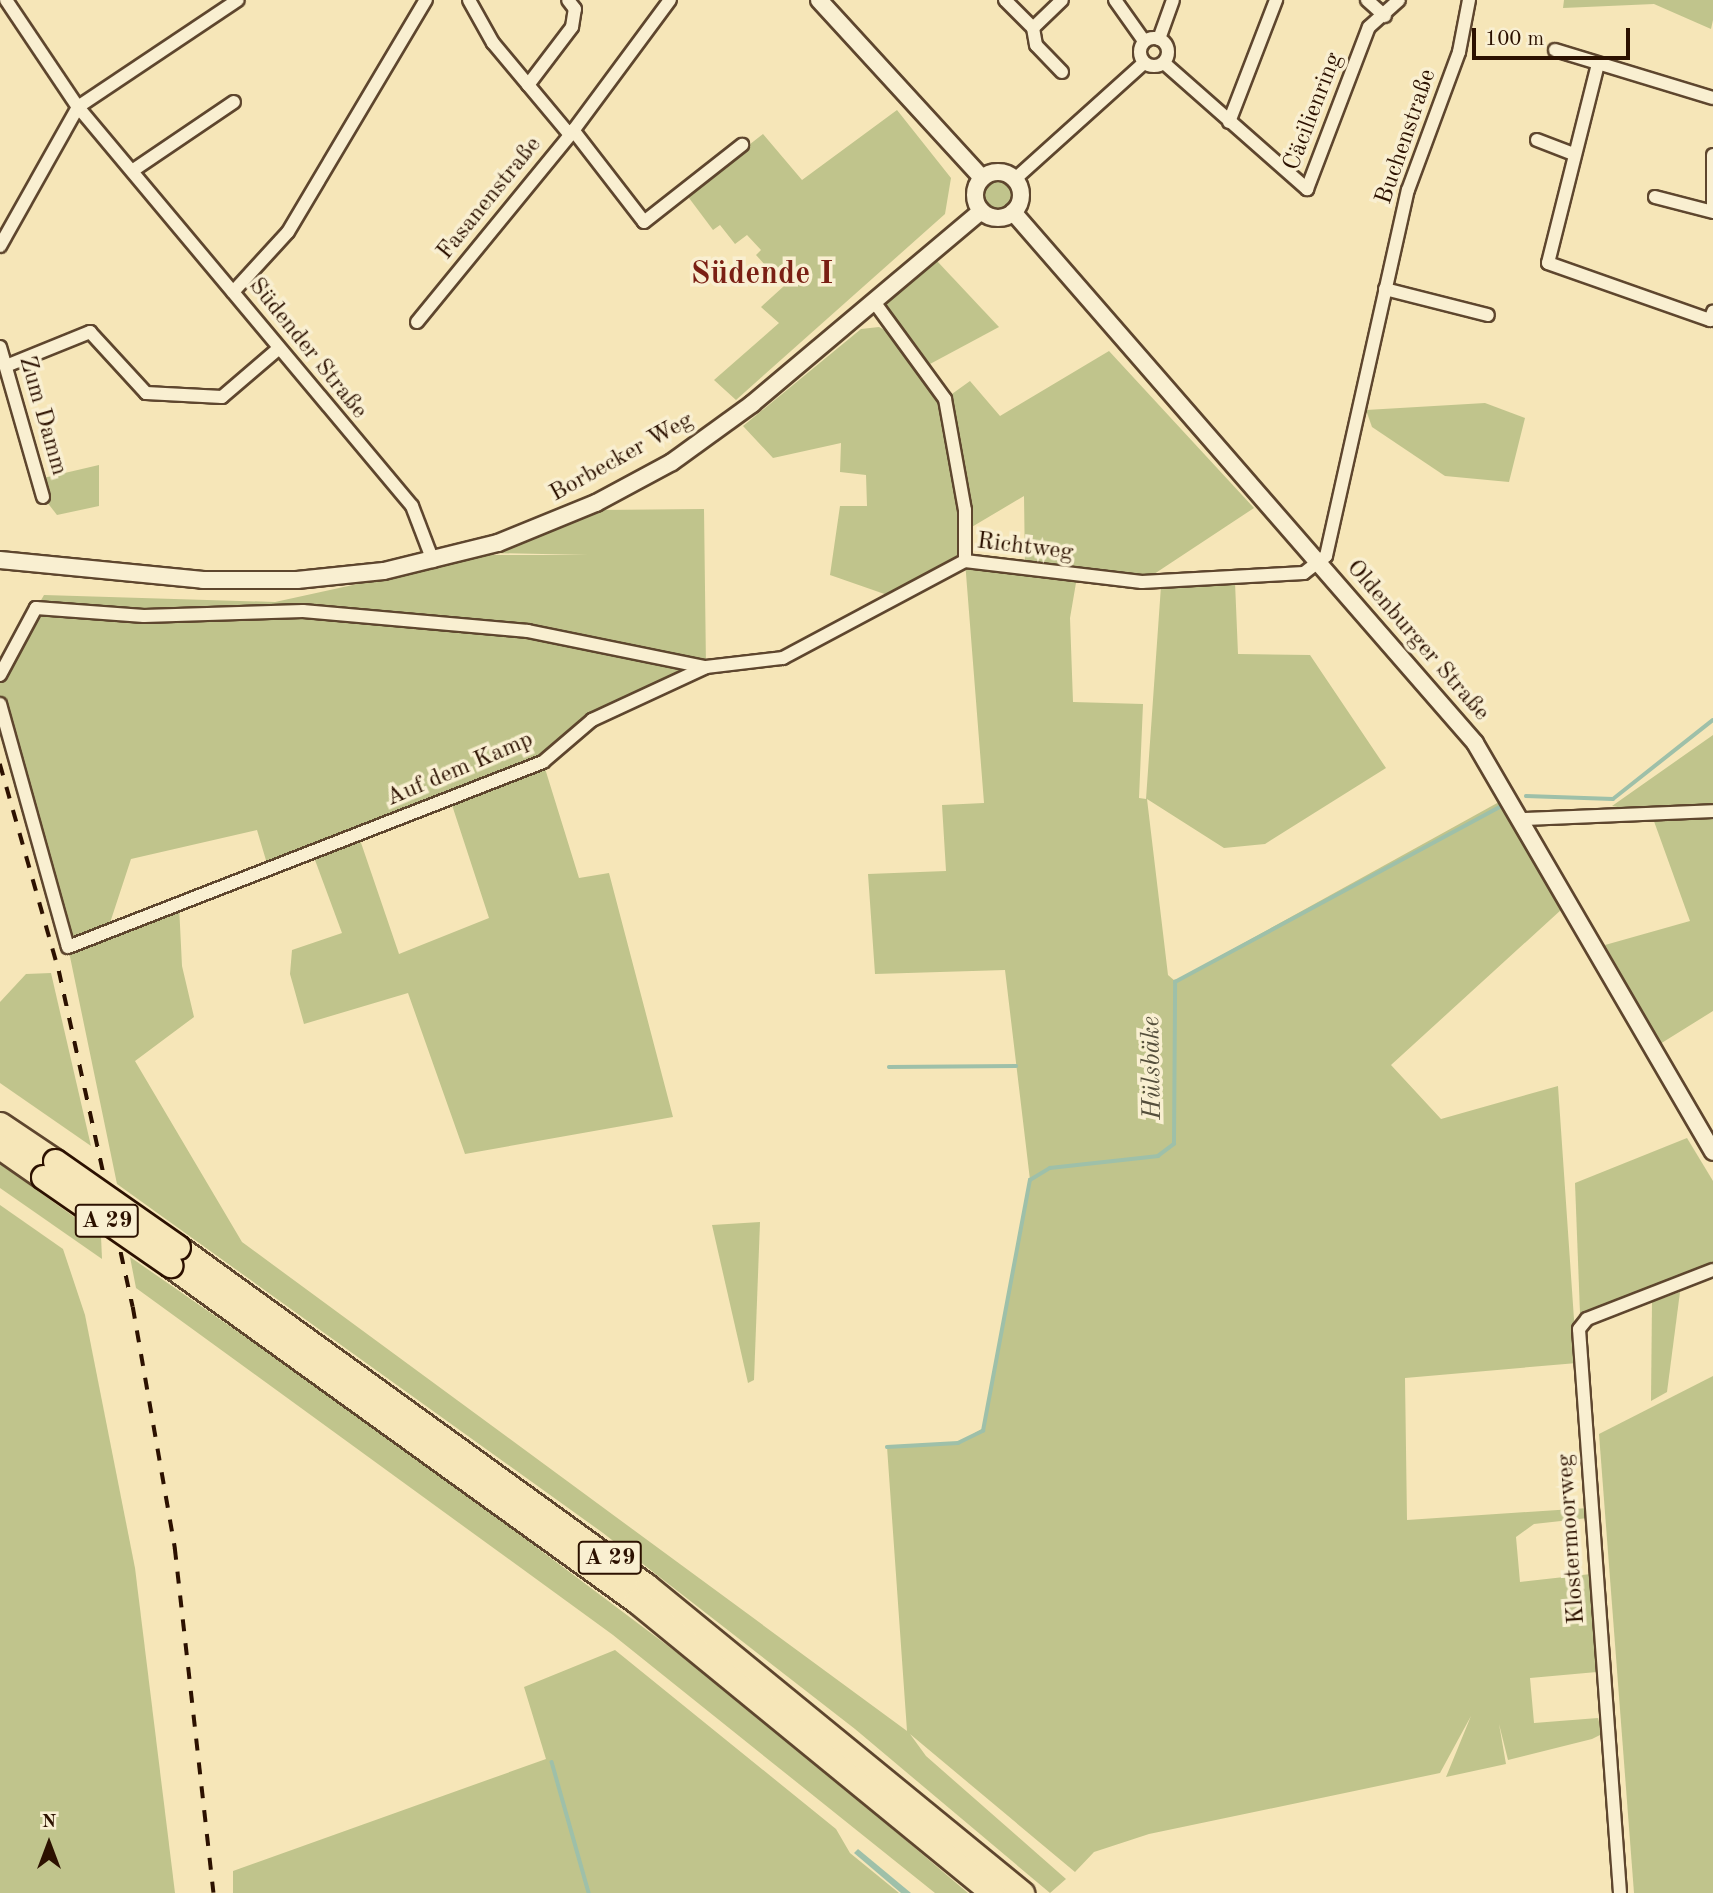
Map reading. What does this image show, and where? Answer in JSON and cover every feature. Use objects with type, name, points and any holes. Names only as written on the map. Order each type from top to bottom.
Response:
[{"type":"highway","name":"A 29","points":[[0,1124],[49,1169],[647,1586],[1023,1893]]},
{"type":"highway","name":"A 29","points":[[0,1147],[49,1169]]},
{"type":"highway","name":"A 29","points":[[174,1256],[647,1609],[993,1893]]},
{"type":"street","name":"Südender Straße","points":[[6,0],[78,107],[412,506],[433,561]]},
{"type":"street","points":[[0,246],[78,107],[215,6],[238,0]]},
{"type":"street","points":[[233,292],[288,232],[426,0]]},
{"type":"street","name":"Fasanenstraße","points":[[417,322],[571,133],[528,85],[469,0]]},
{"type":"street","points":[[528,85],[572,27],[575,9],[568,0]]},
{"type":"street","points":[[670,0],[571,133],[644,222],[742,145]]},
{"type":"street","points":[[819,0],[982,177]]},
{"type":"street","points":[[1005,0],[1033,28],[1036,45],[1062,72]]},
{"type":"street","points":[[1033,28],[1062,0]]},
{"type":"street","points":[[1115,0],[1144,41],[1144,63]]},
{"type":"street","points":[[1159,39],[1173,0]]},
{"type":"street","points":[[1229,122],[1276,0]]},
{"type":"street","points":[[1367,0],[1385,16]]},
{"type":"street","name":"Cäcilienring","points":[[1164,63],[1307,189],[1369,27],[1385,16],[1399,0]]},
{"type":"street","name":"Buchenstraße","points":[[1319,563],[1332,533],[1385,289],[1417,158],[1459,52],[1469,0]]},
{"type":"street","points":[[1015,179],[1144,63],[1164,63],[1168,50],[1159,39]]},
{"type":"street","points":[[1144,41],[1159,39]]},
{"type":"street","points":[[1555,50],[1713,98]]},
{"type":"street","points":[[1598,64],[1548,263],[1712,318]]},
{"type":"street","points":[[132,171],[234,102]]},
{"type":"street","points":[[1537,140],[1574,154]]},
{"type":"street","points":[[1655,197],[1713,210],[1713,155]]},
{"type":"street","points":[[997,172],[1015,179],[1021,196],[1013,212],[994,218],[981,211],[975,190],[982,177],[997,172]]},
{"type":"street","name":"Borbecker Weg","points":[[0,560],[204,580],[297,580],[433,561],[549,524],[672,462],[875,303],[981,211]]},
{"type":"street","name":"Oldenburger Straße","points":[[1013,212],[1475,743],[1525,819],[1713,1152]]},
{"type":"street","points":[[1385,289],[1488,315]]},
{"type":"street","points":[[875,303],[945,398],[965,510],[965,561]]},
{"type":"street","points":[[6,366],[90,332],[146,393],[222,397],[278,349]]},
{"type":"street","name":"Zum Damm","points":[[0,347],[43,497]]},
{"type":"street","name":"Richtweg","points":[[706,667],[783,657],[965,561],[1142,582],[1304,573],[1319,563]]},
{"type":"street","points":[[0,675],[36,608],[144,616],[303,611],[527,631],[706,667]]},
{"type":"street","name":"Auf dem Kamp","points":[[0,704],[68,947],[543,762],[592,720],[706,667]]},
{"type":"street","points":[[1525,819],[1713,811]]},
{"type":"street","name":"Klostermoorweg","points":[[1620,1893],[1579,1329],[1587,1319],[1713,1270]]},
{"type":"shaded area","points":[[1564,0],[1713,0],[1713,20],[1711,29],[1654,4],[1563,8]]},
{"type":"shaded area","points":[[897,110],[951,178],[945,214],[736,400],[714,380],[779,323],[761,307],[784,286],[756,255],[761,250],[747,235],[735,244],[720,225],[713,230],[686,194],[763,134],[802,180]]},
{"type":"shaded area","points":[[999,179],[1005,180],[1013,188],[1013,200],[1005,208],[999,209],[993,208],[985,200],[984,194],[985,188],[993,180]]},
{"type":"shaded area","points":[[937,261],[999,327],[930,364],[885,305]]},
{"type":"shaded area","points":[[879,327],[892,334],[940,397],[958,509],[965,510],[945,399],[970,381],[1000,416],[1109,351],[1254,508],[1142,582],[1077,577],[1070,618],[1073,702],[1143,704],[1139,798],[1146,799],[1161,586],[1235,582],[1238,654],[1310,655],[1386,768],[1265,844],[1224,848],[1147,799],[1168,975],[1175,981],[1499,802],[1562,909],[1391,1065],[1441,1119],[1558,1086],[1577,1363],[1405,1378],[1407,1520],[1588,1508],[1588,1518],[1534,1524],[1516,1537],[1520,1582],[1591,1574],[1597,1672],[1530,1678],[1534,1723],[1598,1718],[1602,1734],[1592,1739],[1508,1760],[1499,1724],[1506,1764],[1446,1777],[1471,1716],[1440,1773],[1149,1834],[1094,1852],[1075,1872],[910,1734],[926,1756],[1066,1879],[1050,1893],[855,1729],[603,1533],[117,1184],[68,947],[0,722],[0,672],[44,595],[275,602],[490,555],[588,555],[491,553],[598,510],[704,509],[706,667],[592,720],[543,762],[579,878],[609,873],[673,1117],[465,1154],[408,993],[304,1024],[290,974],[292,950],[342,933],[312,852],[358,834],[399,954],[489,918],[451,802],[530,767],[268,867],[257,830],[131,859],[107,932],[179,905],[182,966],[194,1017],[135,1061],[242,1242],[907,1731],[887,1447],[958,1443],[985,1427],[1030,1180],[1005,970],[875,974],[868,874],[946,871],[942,805],[984,803],[965,561],[896,598],[830,575],[840,506],[867,506],[866,475],[840,472],[841,443],[773,458],[743,426],[861,329]],"holes":[[[1024,496],[1025,569],[965,561],[965,531]]]},
{"type":"shaded area","points":[[1485,403],[1525,418],[1509,482],[1445,476],[1372,427],[1366,410]]},
{"type":"shaded area","points":[[99,465],[99,506],[57,515],[43,497],[39,479]]},
{"type":"shaded area","points":[[1713,735],[1713,1011],[1660,1044],[1605,945],[1690,921],[1651,813],[1612,806]]},
{"type":"shaded area","points":[[51,973],[91,1146],[0,1083],[0,1002],[26,974]]},
{"type":"shaded area","points":[[1687,1138],[1713,1181],[1713,1267],[1586,1317],[1580,1313],[1575,1183]]},
{"type":"shaded area","points":[[0,1164],[101,1236],[102,1259],[0,1188]]},
{"type":"shaded area","points":[[0,1205],[63,1249],[85,1315],[135,1568],[175,1893],[0,1893]]},
{"type":"shaded area","points":[[760,1222],[754,1380],[748,1383],[712,1225]]},
{"type":"shaded area","points":[[130,1257],[383,1432],[744,1703],[968,1893],[935,1893],[613,1635],[136,1288]]},
{"type":"shaded area","points":[[1680,1292],[1667,1392],[1651,1401],[1652,1302]]},
{"type":"shaded area","points":[[1713,1376],[1713,1893],[1634,1893],[1599,1434]]},
{"type":"shaded area","points":[[615,1650],[836,1829],[850,1853],[899,1893],[233,1893],[233,1871],[546,1759],[524,1687]]},
{"type":"shaded area","points":[[858,1849],[911,1893],[901,1893],[854,1853]]},
{"type":"waterway","name":"Hülsbäke","points":[[1526,796],[1613,799],[1713,720]]},
{"type":"waterway","name":"Hülsbäke","points":[[887,1447],[958,1443],[983,1431],[1030,1180],[1050,1168],[1158,1156],[1174,1144],[1175,982],[1502,806]]},
{"type":"waterway","points":[[889,1067],[1016,1066]]},
{"type":"waterway","points":[[552,1762],[589,1893]]},
{"type":"railway","points":[[0,764],[59,971],[133,1307],[175,1548],[214,1893]]},
{"type":"district","name":"Südende I","points":[[762,275]]}]
